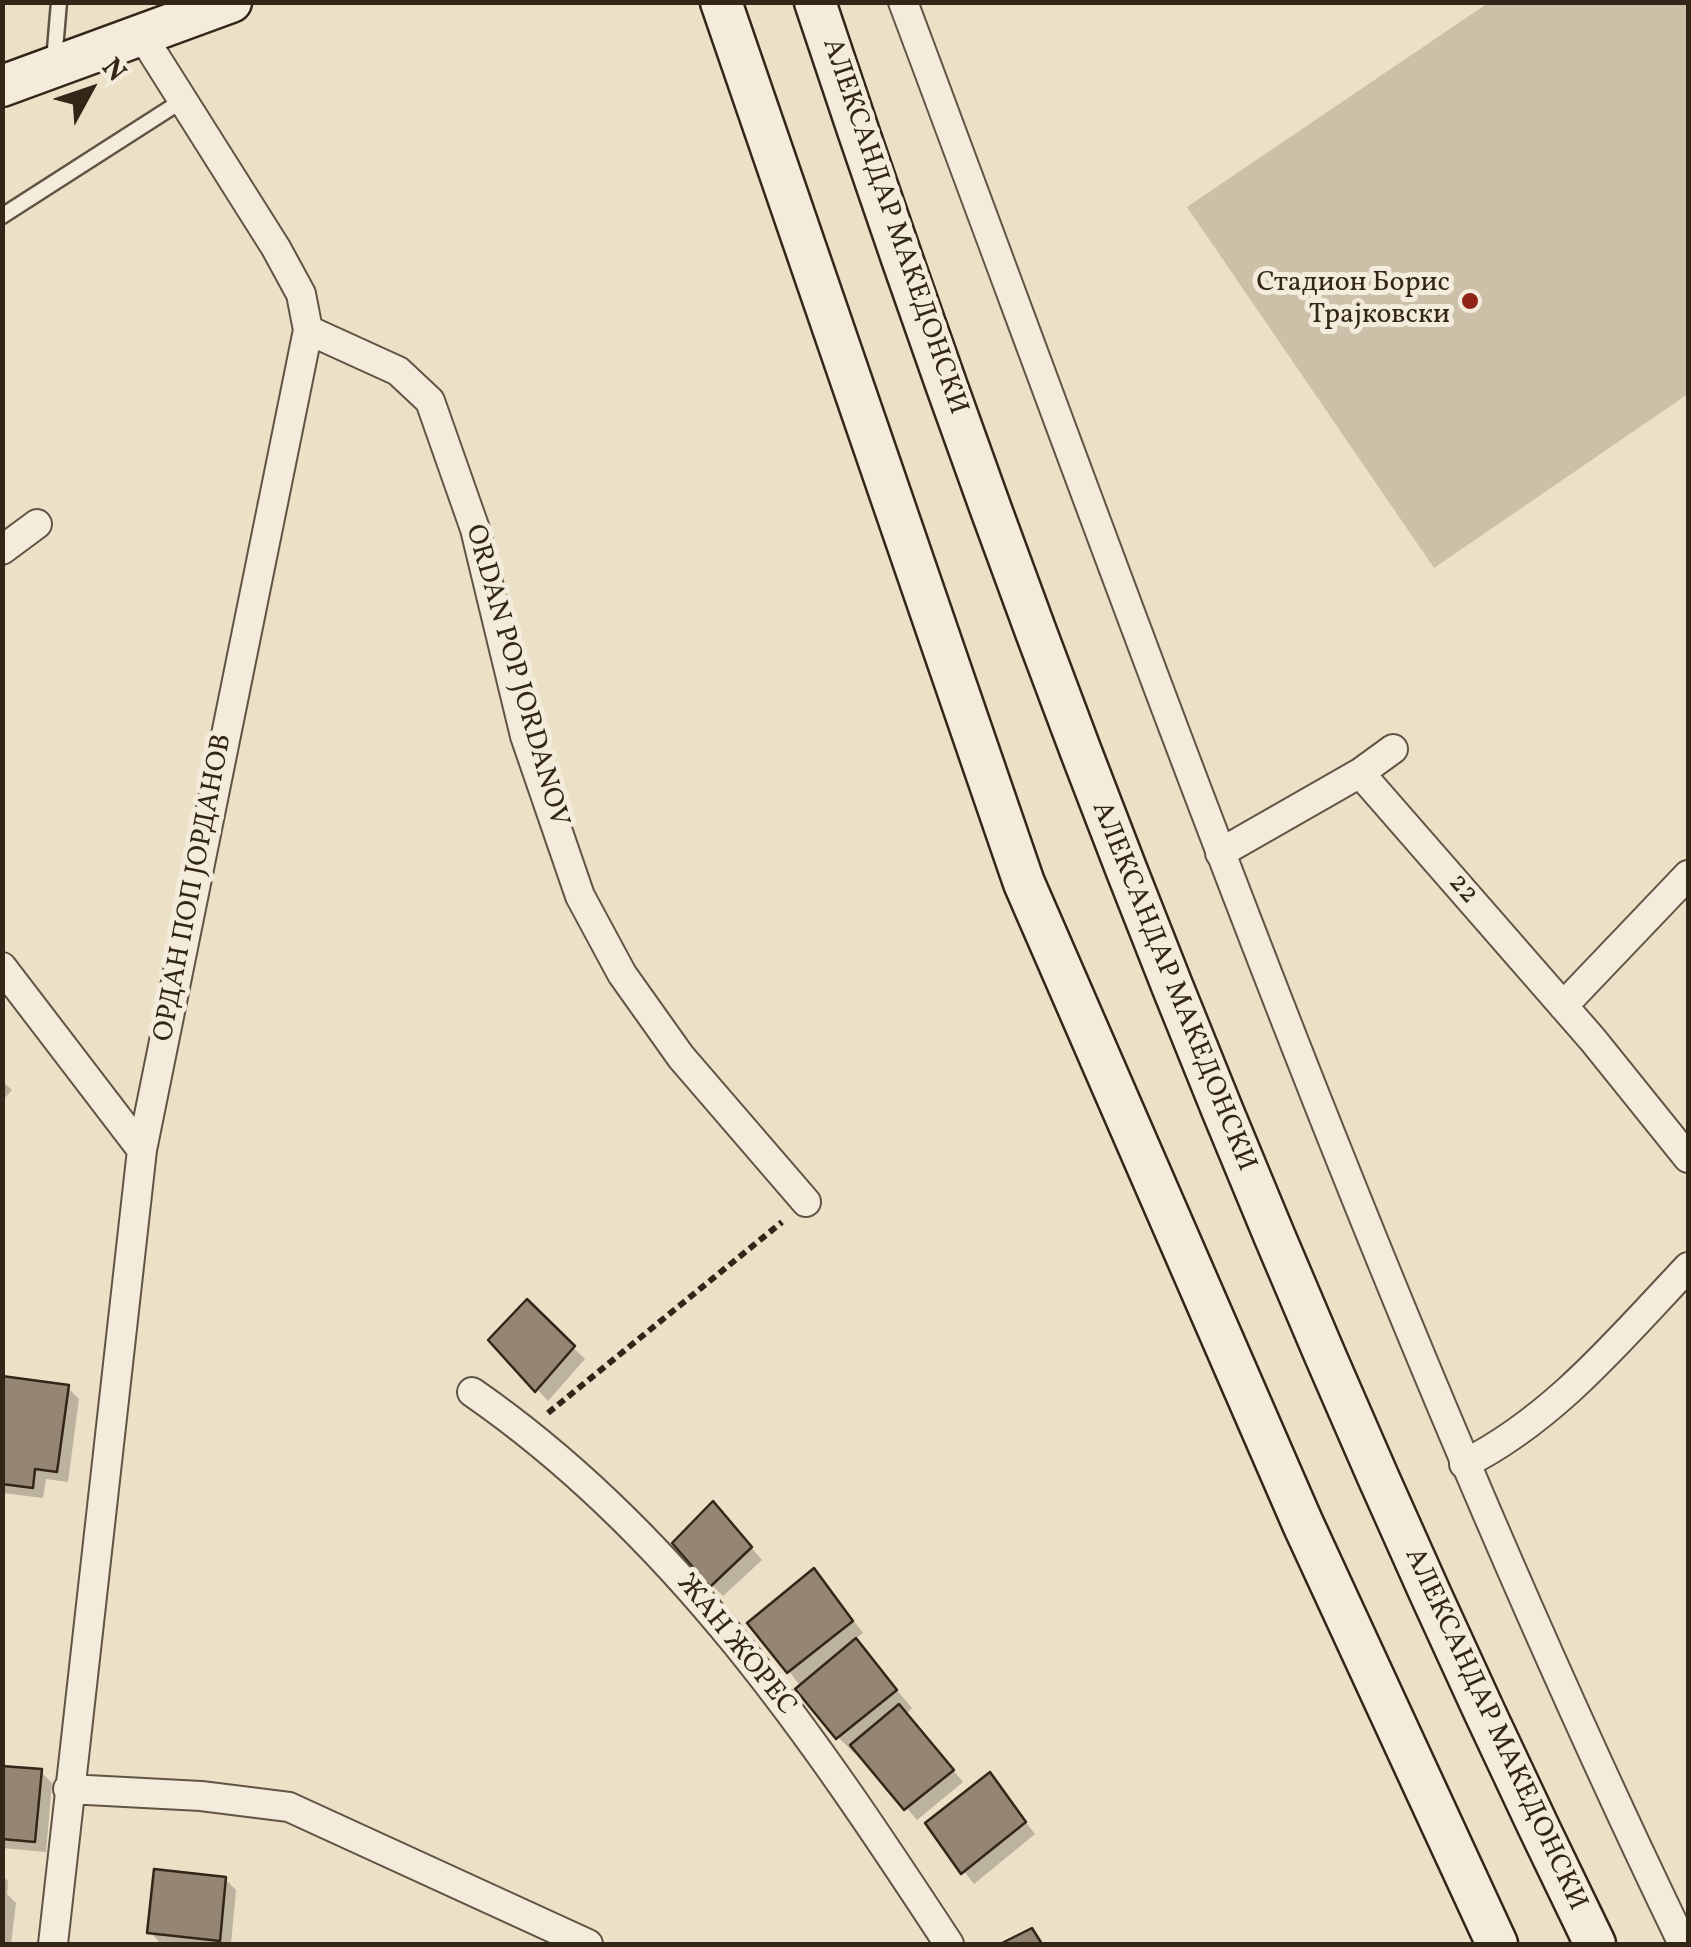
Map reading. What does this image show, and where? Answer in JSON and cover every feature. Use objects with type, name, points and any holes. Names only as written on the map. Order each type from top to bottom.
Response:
[{"type":"street","points":[[2,86],[232,2]]},
{"type":"street","points":[[721,2],[1024,883],[1303,1524],[1497,1944]]},
{"type":"street","name":"АЛЕКСАНДАР МАКЕДОНСКИ","points":[[816,2],[984,491],[1140,912],[1265,1222],[1469,1686],[1595,1944]]},
{"type":"street","points":[[903,2],[1220,853],[1464,1464],[1683,1944]]},
{"type":"street","name":"ОРДАН ПОП ЈОРДАНОВ","points":[[53,1944],[142,1150],[308,330],[301,294],[293,279],[141,34]]},
{"type":"street","name":"ORDAN POP JORDANOV","points":[[308,330],[398,371],[430,401],[474,529],[526,736],[580,896],[622,974],[681,1057],[806,1202]]},
{"type":"street","points":[[2,550],[38,524]]},
{"type":"street","points":[[1220,853],[1360,773],[1394,749]]},
{"type":"street","name":"22","points":[[1360,773],[1563,1006],[1688,1158]]},
{"type":"street","points":[[1563,1006],[1688,875]]},
{"type":"street","points":[[2,967],[142,1150]]},
{"type":"street","points":[[1464,1464],[1500,1446],[1583,1378],[1688,1267]]},
{"type":"street","name":"ЖАН ЖОРЕС","points":[[472,1392],[528,1430],[624,1513],[722,1626],[844,1782],[949,1944]]},
{"type":"street","points":[[68,1789],[289,1806],[588,1944]]},
{"type":"lane","points":[[54,66],[58,2]]},
{"type":"lane","points":[[2,216],[183,100]]},
{"type":"path","points":[[528,1430],[806,1202]]},
{"type":"shaded area","name":"Стадион Борис Трајковски","points":[[1488,3],[1688,3],[1688,394],[1434,568],[1187,207]]},
{"type":"building","points":[[527,1299],[575,1346],[535,1392],[488,1340]]},
{"type":"building","points":[[2,1376],[69,1385],[57,1472],[35,1469],[33,1488],[2,1484]]},
{"type":"building","points":[[713,1501],[752,1547],[710,1587],[672,1543]]},
{"type":"building","points":[[814,1568],[853,1621],[787,1673],[747,1623]]},
{"type":"building","points":[[856,1638],[897,1690],[836,1739],[795,1689]]},
{"type":"building","points":[[899,1704],[954,1770],[904,1810],[850,1745]]},
{"type":"building","points":[[2,1766],[42,1769],[35,1842],[2,1839]]},
{"type":"building","points":[[990,1772],[1026,1822],[961,1874],[925,1823]]},
{"type":"building","points":[[154,1869],[226,1877],[220,1941],[147,1933]]},
{"type":"building","points":[[1032,1928],[1042,1944],[1000,1944]]},
{"type":"place","name":"Стадион Борис Трајковски","points":[[1470,301]]}]
